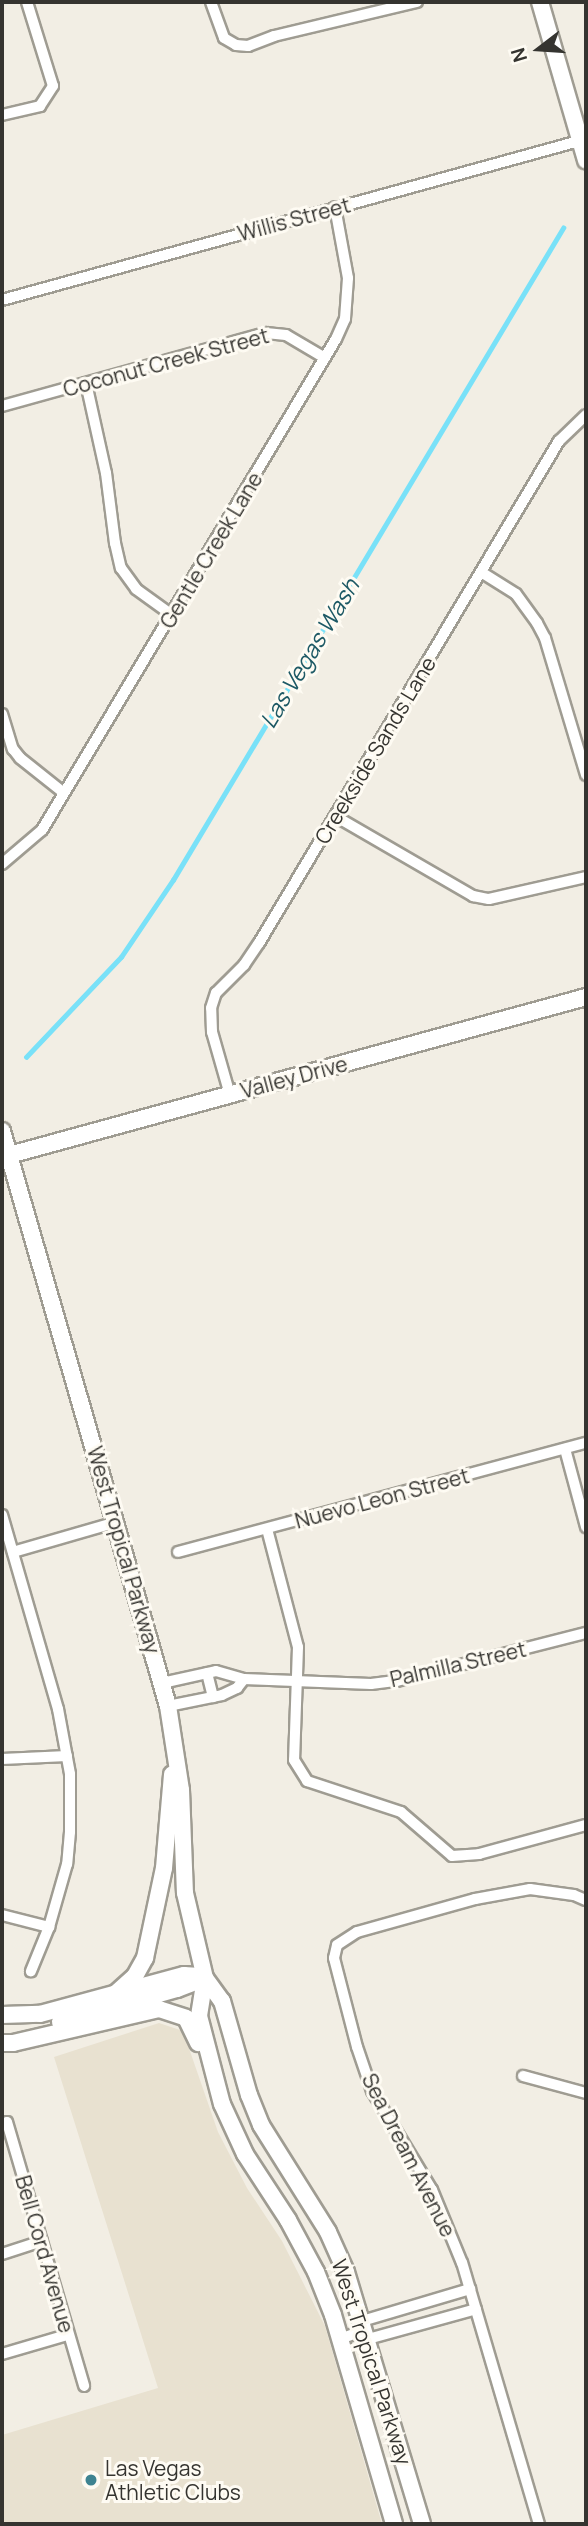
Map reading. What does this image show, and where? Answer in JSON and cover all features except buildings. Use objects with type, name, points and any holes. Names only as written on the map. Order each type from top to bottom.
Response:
[{"type":"main road","points":[[540,2],[583,140],[586,160]]},
{"type":"main road","name":"Valley Drive","points":[[5,1156],[586,997]]},
{"type":"main road","name":"West Tropical Parkway","points":[[2,1131],[5,1156],[117,1522],[169,1706],[176,1737],[186,1893],[205,1978],[199,2016],[222,2104],[244,2154],[301,2241],[316,2272],[340,2339],[394,2524]]},
{"type":"main road","points":[[115,1994],[140,1969],[152,1927],[164,1868],[176,1737]]},
{"type":"main road","points":[[2,2015],[40,2014],[184,1975],[205,1978]]},
{"type":"main road","points":[[2,2036],[177,1989],[205,1978]]},
{"type":"main road","name":"West Tropical Parkway","points":[[205,1978],[222,2001],[249,2095],[261,2125],[328,2232],[346,2272],[422,2524]]},
{"type":"main road","points":[[2,2043],[56,2034],[144,2011],[172,2011],[186,2018],[191,2026],[222,2104]]},
{"type":"street","points":[[2,115],[40,106],[53,86],[52,75],[45,64],[27,2]]},
{"type":"street","points":[[211,2],[218,29],[230,43],[248,46],[376,7],[417,2]]},
{"type":"street","name":"Willis Street","points":[[2,300],[583,140]]},
{"type":"street","name":"Gentle Creek Lane","points":[[2,864],[42,830],[325,358],[345,319],[348,298],[347,262],[335,207]]},
{"type":"street","name":"Coconut Creek Street","points":[[2,406],[266,333],[286,335],[325,358]]},
{"type":"street","points":[[86,383],[106,473],[114,543],[121,568],[135,589],[172,615]]},
{"type":"street","name":"Creekside Sands Lane","points":[[230,1095],[212,1032],[214,1000],[259,943],[559,441],[586,415]]},
{"type":"street","points":[[481,572],[516,594],[545,638],[586,775]]},
{"type":"street","points":[[2,714],[13,749],[64,793]]},
{"type":"street","points":[[335,816],[473,896],[497,897],[586,877]]},
{"type":"street","name":"Nuevo Leon Street","points":[[178,1552],[586,1443]]},
{"type":"street","points":[[565,1449],[586,1527]]},
{"type":"street","points":[[2,1515],[58,1709],[67,1756],[70,1832],[67,1864],[49,1927],[31,1971]]},
{"type":"street","points":[[13,1552],[117,1522]]},
{"type":"street","points":[[267,1529],[296,1634],[298,1680],[294,1760],[307,1781],[401,1812],[452,1856],[479,1854],[586,1825]]},
{"type":"street","name":"Palmilla Street","points":[[162,1683],[223,1671],[244,1679],[371,1684],[397,1681],[586,1633]]},
{"type":"street","points":[[207,1673],[213,1697]]},
{"type":"street","points":[[169,1706],[230,1692],[244,1679]]},
{"type":"street","points":[[2,1759],[67,1756]]},
{"type":"street","name":"Sea Dream Avenue","points":[[539,2524],[470,2289],[432,2190],[381,2107],[365,2072],[334,1958],[337,1945],[344,1937],[381,1924],[507,1891],[552,1891],[586,1900]]},
{"type":"street","points":[[2,1914],[49,1927]]},
{"type":"street","points":[[523,2076],[586,2093]]},
{"type":"street","name":"Bell Cord Avenue","points":[[5,2123],[84,2386]]},
{"type":"street","points":[[2,2254],[42,2241]]},
{"type":"street","points":[[340,2339],[427,2302],[470,2289]]},
{"type":"street","points":[[427,2302],[432,2321]]},
{"type":"street","points":[[365,2330],[432,2321],[476,2309]]},
{"type":"street","points":[[2,2354],[67,2335]]},
{"type":"shaded area","points":[[159,2023],[183,2031],[218,2132],[247,2188],[282,2241],[325,2326],[382,2524],[2,2524],[2,2435],[158,2388],[54,2057]]},
{"type":"waterway","name":"Las Vegas Wash","points":[[26,1057],[121,957],[173,880],[563,228]]},
{"type":"place","name":"Las Vegas Athletic Clubs","points":[[91,2480]]}]
